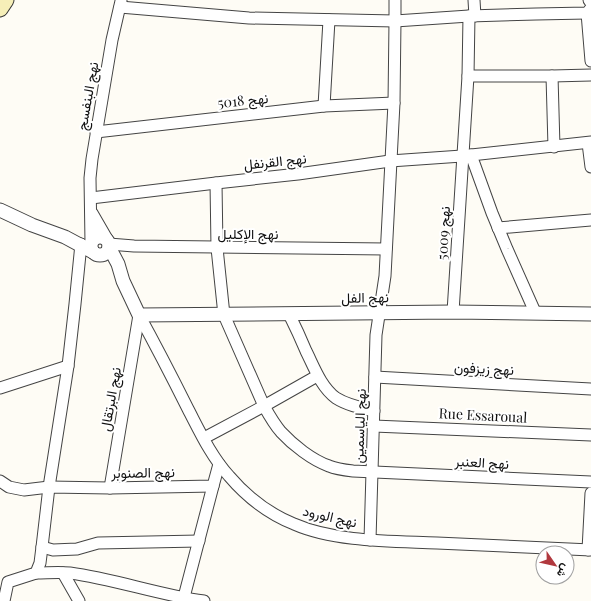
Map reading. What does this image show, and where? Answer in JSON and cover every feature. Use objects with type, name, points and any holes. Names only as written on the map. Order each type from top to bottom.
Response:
[{"type":"main road","points":[[0,9],[6,0]]},
{"type":"street","name":"نهج الياسمين","points":[[370,540],[376,335],[385,276],[394,103],[395,0]]},
{"type":"street","name":"نهج 5009","points":[[453,312],[467,156],[468,76],[474,0]]},
{"type":"street","points":[[121,4],[249,18],[395,21],[536,14],[590,5],[591,61]]},
{"type":"street","name":"نهج البنفسج","points":[[36,573],[40,563],[49,487],[76,304],[97,244],[91,210],[90,178],[96,132],[112,40],[121,4]]},
{"type":"street","points":[[324,106],[329,20]]},
{"type":"street","points":[[468,76],[591,75]]},
{"type":"street","points":[[552,76],[554,147]]},
{"type":"street","name":"نهج 5018","points":[[96,132],[324,106],[394,103]]},
{"type":"street","points":[[590,142],[591,167]]},
{"type":"street","name":"نهج القرنفل","points":[[91,198],[298,174],[390,161],[467,156],[590,142]]},
{"type":"street","points":[[467,156],[535,312]]},
{"type":"street","name":"نهج العنبر","points":[[216,183],[217,248],[224,315],[264,406],[281,432],[292,442],[315,459],[327,465],[353,471],[591,482]]},
{"type":"street","points":[[0,210],[32,225],[58,234],[97,244],[91,210]]},
{"type":"street","points":[[498,228],[591,220]]},
{"type":"street","name":"نهج الإكليل","points":[[97,244],[217,248],[386,249]]},
{"type":"street","name":"نهج الورود","points":[[97,244],[112,267],[124,281],[139,315],[219,464],[228,476],[242,490],[266,509],[294,525],[330,535],[370,540],[590,550]]},
{"type":"street","name":"نهج الفل","points":[[139,315],[453,312],[591,314]]},
{"type":"street","points":[[290,314],[317,376],[327,389],[335,397],[342,401],[374,411]]},
{"type":"street","name":"نهج البرتقال","points":[[110,488],[139,315]]},
{"type":"street","points":[[0,388],[68,366]]},
{"type":"street","points":[[204,438],[317,376]]},
{"type":"street","name":"نهج زيزفون","points":[[375,376],[591,389]]},
{"type":"street","name":"Rue Essaroual","points":[[374,426],[591,435]]},
{"type":"street","points":[[184,600],[219,464]]},
{"type":"street","name":"نهج الصنوبر","points":[[0,481],[9,487],[24,490],[49,487],[110,488],[213,486]]},
{"type":"street","points":[[590,550],[591,493]]},
{"type":"street","points":[[42,547],[53,550],[77,549],[98,543],[199,541]]},
{"type":"street","points":[[4,601],[4,583],[36,573],[68,573],[107,580],[184,600],[204,601]]},
{"type":"street","points":[[64,573],[79,601]]}]
